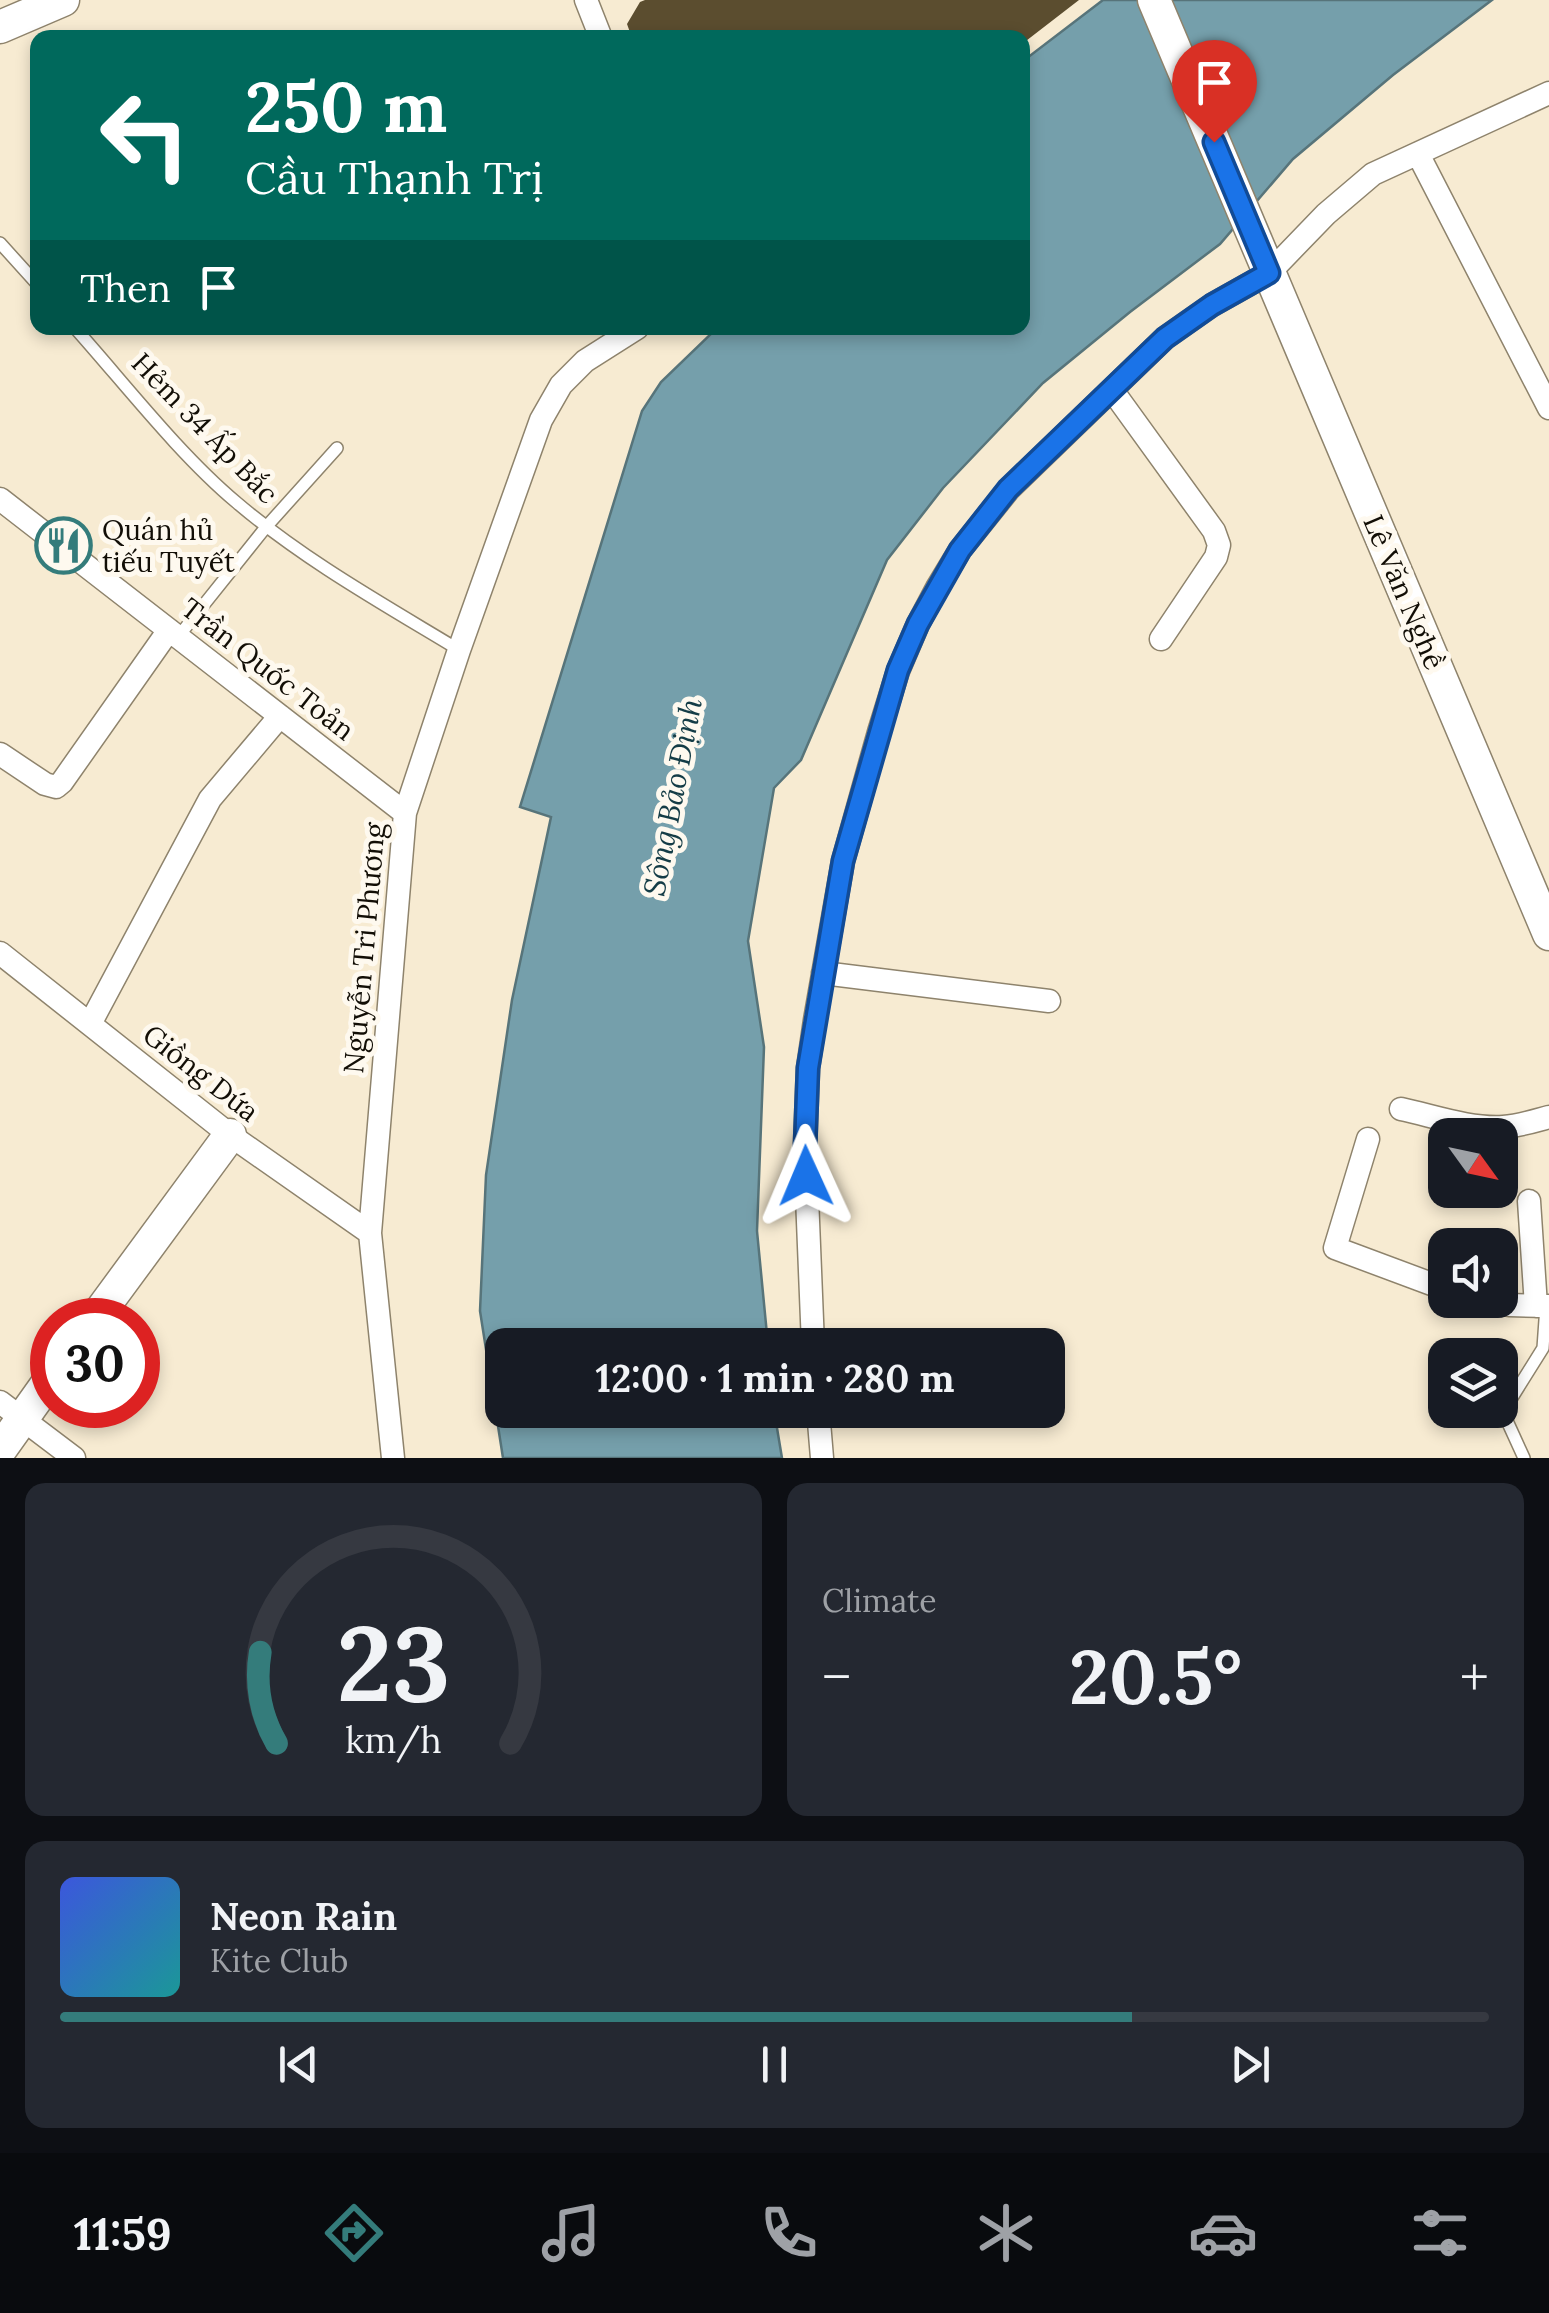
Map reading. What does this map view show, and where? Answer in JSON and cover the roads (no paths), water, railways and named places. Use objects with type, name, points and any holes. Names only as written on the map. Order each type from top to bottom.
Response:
[{"type":"street","points":[[0,27],[62,0]]},
{"type":"street","name":"Lê Văn Nghề","points":[[1154,0],[1548,927]]},
{"type":"street","points":[[588,1],[598,30]]},
{"type":"street","points":[[812,1328],[805,1147],[808,1068],[843,861],[898,670],[918,624],[960,550],[1008,489],[1165,338],[1212,305],[1373,174],[1549,94]]},
{"type":"street","points":[[1418,154],[1549,408]]},
{"type":"street","name":"Nguyễn Tri Phương","points":[[393,1458],[370,1233],[405,814],[540,420],[560,385],[585,361],[626,335]]},
{"type":"street","points":[[1112,390],[1214,531],[1219,545],[1216,556],[1161,640]]},
{"type":"street","name":"Trần Quốc Toản","points":[[0,498],[405,814]]},
{"type":"street","points":[[0,754],[56,787],[174,634]]},
{"type":"street","points":[[90,1024],[210,799],[280,716]]},
{"type":"street","name":"Giồng Dứa","points":[[0,953],[230,1135],[370,1233]]},
{"type":"street","points":[[823,973],[1050,1001]]},
{"type":"street","points":[[1401,1109],[1498,1128],[1549,1116]]},
{"type":"street","points":[[110,1298],[230,1135]]},
{"type":"street","points":[[1368,1139],[1335,1248],[1428,1283]]},
{"type":"street","points":[[1518,1306],[1544,1306],[1528,1200]]},
{"type":"street","points":[[0,1450],[11,1410],[74,1458]]},
{"type":"street","points":[[820,1428],[822,1458]]},
{"type":"lane","points":[[0,243],[30,276]]},
{"type":"lane","name":"Hẻm 34 Ấp Bắc","points":[[81,335],[233,500],[337,576],[459,650]]},
{"type":"lane","points":[[174,634],[337,448]]},
{"type":"lane","points":[[1524,1458],[1503,1412],[1543,1348],[1544,1306]]},
{"type":"water","name":"Sông Bảo Định","points":[[1103,0],[1492,0],[1393,75],[1293,159],[1220,244],[1043,383],[943,488],[887,560],[801,760],[774,788],[748,941],[764,1047],[757,1231],[766,1328],[485,1328],[485,1343],[480,1311],[486,1175],[512,1000],[551,817],[520,807],[642,411],[661,382],[710,335],[1030,335],[1030,56]]},
{"type":"water","points":[[498,1428],[777,1428],[782,1458],[503,1458]]},
{"type":"place","name":"Quán hủ tiếu Tuyết","points":[[63,546]]}]
